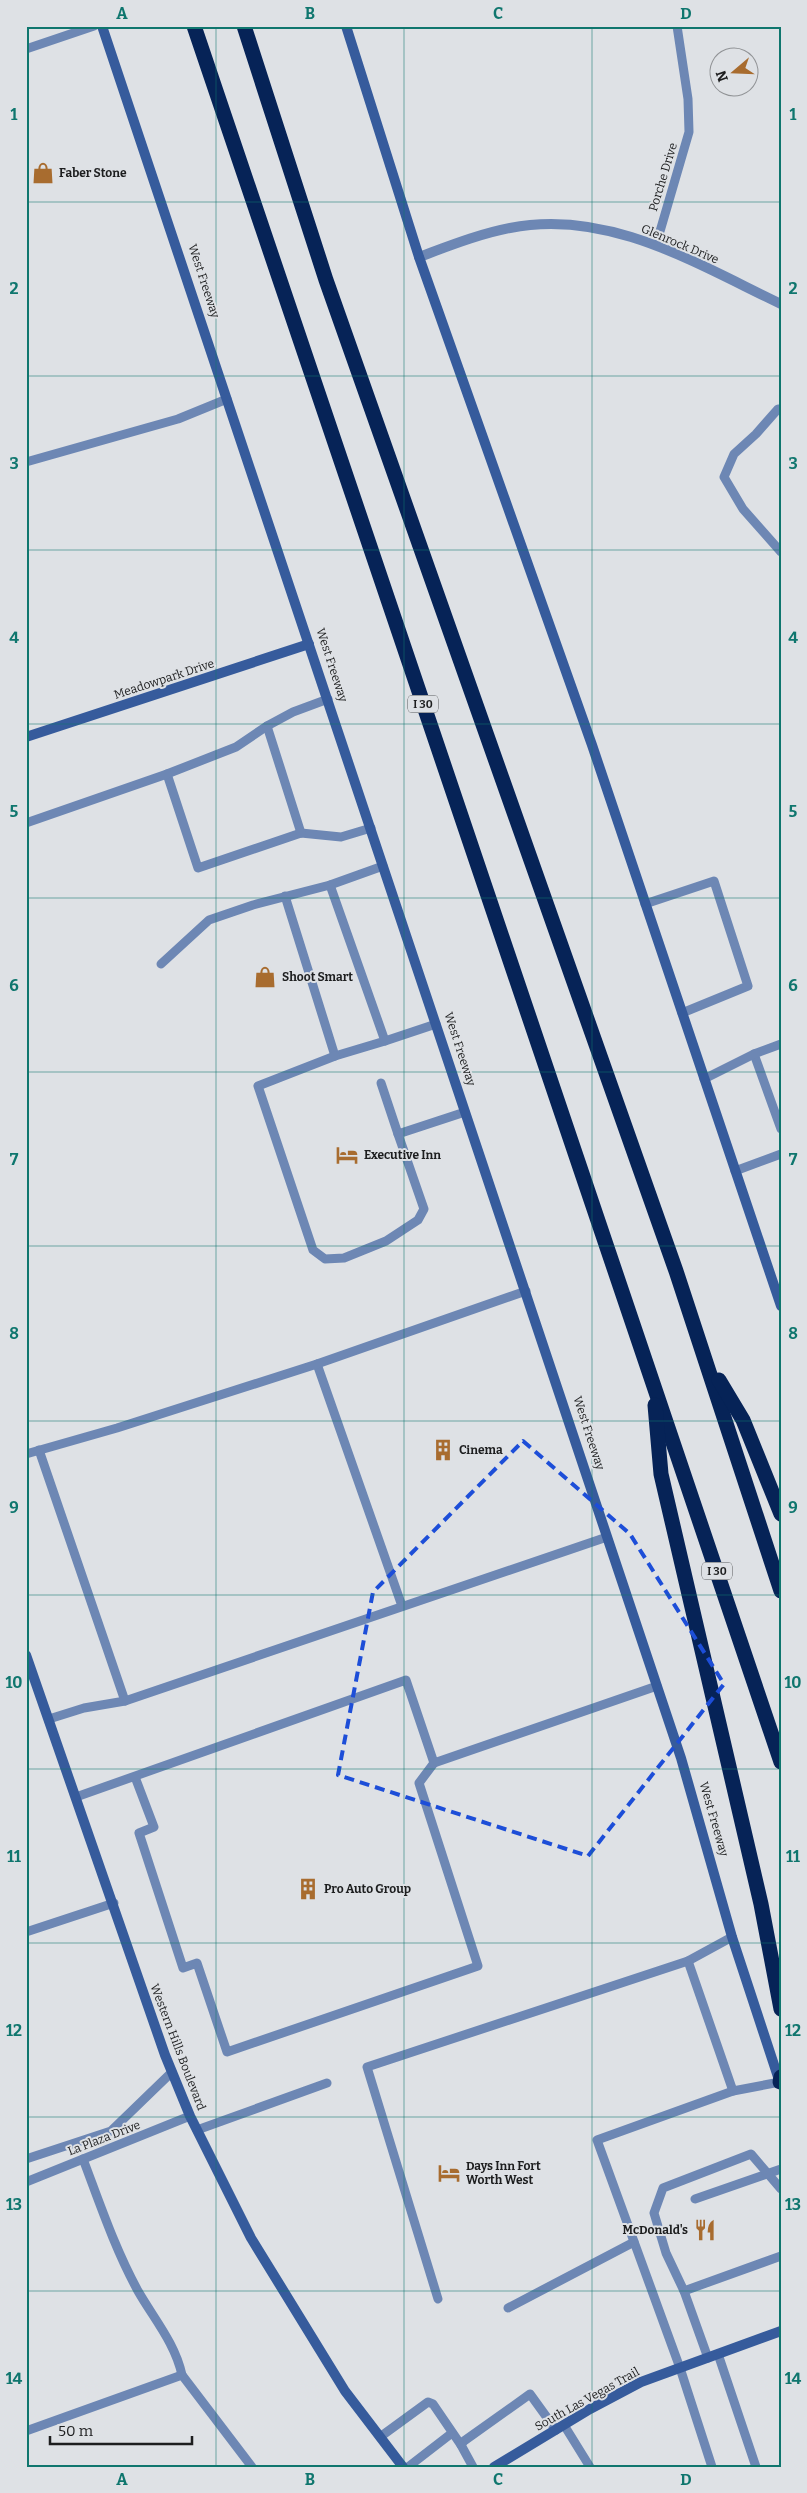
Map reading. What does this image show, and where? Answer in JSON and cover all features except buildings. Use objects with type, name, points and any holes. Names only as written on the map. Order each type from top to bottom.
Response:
[{"type":"highway","name":"I 30","points":[[194,26],[781,1762]]},
{"type":"highway","points":[[244,26],[326,280],[705,1356],[781,1591]]},
{"type":"highway","points":[[705,1356],[743,1420],[781,1514]]},
{"type":"highway","points":[[653,1381],[660,1474],[761,1904],[781,2009]]},
{"type":"main road","name":"West Freeway","points":[[102,26],[681,1758],[732,1937],[780,2081]]},
{"type":"main road","points":[[346,26],[419,257],[592,745],[781,1306]]},
{"type":"main road","name":"Meadowpark Drive","points":[[26,738],[309,644]]},
{"type":"main road","name":"Western Hills Boulevard","points":[[26,1655],[31,1682],[49,1718],[172,2072],[190,2116],[251,2238],[345,2391],[403,2467]]},
{"type":"main road","name":"South Las Vegas Trail","points":[[494,2467],[560,2427],[641,2382],[781,2331]]},
{"type":"street","name":"Glenrock Drive","points":[[419,257],[510,228],[542,223],[583,225],[620,233],[656,245],[781,304]]},
{"type":"lane","points":[[26,49],[94,26]]},
{"type":"lane","name":"Porche Drive","points":[[656,245],[689,132],[688,99],[677,26]]},
{"type":"lane","points":[[26,462],[178,419],[227,399]]},
{"type":"lane","points":[[781,410],[778,409],[756,434],[734,454],[724,478],[743,508],[781,552]]},
{"type":"lane","points":[[26,823],[167,774],[236,747],[267,726],[328,699]]},
{"type":"lane","points":[[267,726],[301,833]]},
{"type":"lane","points":[[167,774],[198,868],[301,833],[341,838],[371,828]]},
{"type":"lane","points":[[161,964],[209,920],[285,896],[330,885],[384,866]]},
{"type":"lane","points":[[646,904],[714,881],[748,986],[682,1013]]},
{"type":"lane","points":[[330,885],[385,1041]]},
{"type":"lane","points":[[285,896],[335,1056]]},
{"type":"lane","points":[[381,1083],[424,1210],[418,1220],[386,1241],[344,1258],[325,1259],[313,1250],[258,1086],[335,1056],[436,1024]]},
{"type":"lane","points":[[704,1079],[754,1054],[781,1044]]},
{"type":"lane","points":[[754,1054],[781,1130]]},
{"type":"lane","points":[[398,1134],[466,1112]]},
{"type":"lane","points":[[735,1170],[781,1154]]},
{"type":"lane","points":[[26,1454],[116,1428],[317,1364],[526,1291]]},
{"type":"lane","points":[[317,1364],[402,1606]]},
{"type":"lane","points":[[39,1450],[124,1701]]},
{"type":"lane","points":[[49,1718],[84,1708],[124,1701],[607,1537]]},
{"type":"lane","points":[[76,1797],[406,1680],[434,1763]]},
{"type":"lane","points":[[135,1777],[154,1827],[139,1833],[183,1968],[197,1963],[227,2052],[478,1966],[419,1783],[434,1763],[657,1686]]},
{"type":"lane","points":[[26,1932],[114,1903]]},
{"type":"lane","points":[[438,2299],[367,2067],[688,1961],[732,1937]]},
{"type":"lane","points":[[688,1961],[732,2091]]},
{"type":"lane","points":[[26,2159],[111,2131],[172,2072]]},
{"type":"lane","points":[[712,2467],[680,2368],[597,2140],[732,2091],[780,2081]]},
{"type":"lane","points":[[197,2130],[327,2084]]},
{"type":"lane","name":"La Plaza Drive","points":[[26,2182],[190,2116]]},
{"type":"lane","points":[[756,2467],[713,2356],[666,2253],[654,2213],[664,2188],[751,2154],[781,2189]]},
{"type":"lane","points":[[83,2160],[110,2234],[138,2291],[178,2356],[182,2375],[252,2467]]},
{"type":"lane","points":[[695,2199],[781,2169]]},
{"type":"lane","points":[[508,2308],[634,2242]]},
{"type":"lane","points":[[684,2291],[781,2256]]},
{"type":"lane","points":[[26,2431],[182,2375]]},
{"type":"lane","points":[[461,2445],[530,2394],[560,2427],[590,2467]]},
{"type":"lane","points":[[380,2437],[428,2402],[433,2404],[461,2445],[473,2467]]},
{"type":"lane","points":[[408,2467],[452,2433]]},
{"type":"highlighted area","points":[[523,1441],[630,1534],[724,1684],[588,1856],[338,1775],[373,1592]]},
{"type":"place","name":"Faber Stone","points":[[43,173]]},
{"type":"place","name":"Shoot Smart","points":[[265,977]]},
{"type":"place","name":"Executive Inn","points":[[347,1155]]},
{"type":"place","name":"Cinema","points":[[443,1450]]},
{"type":"place","name":"Pro Auto Group","points":[[308,1889]]},
{"type":"place","name":"Days Inn Fort Worth West","points":[[449,2173]]},
{"type":"place","name":"McDonald's","points":[[705,2230]]}]
